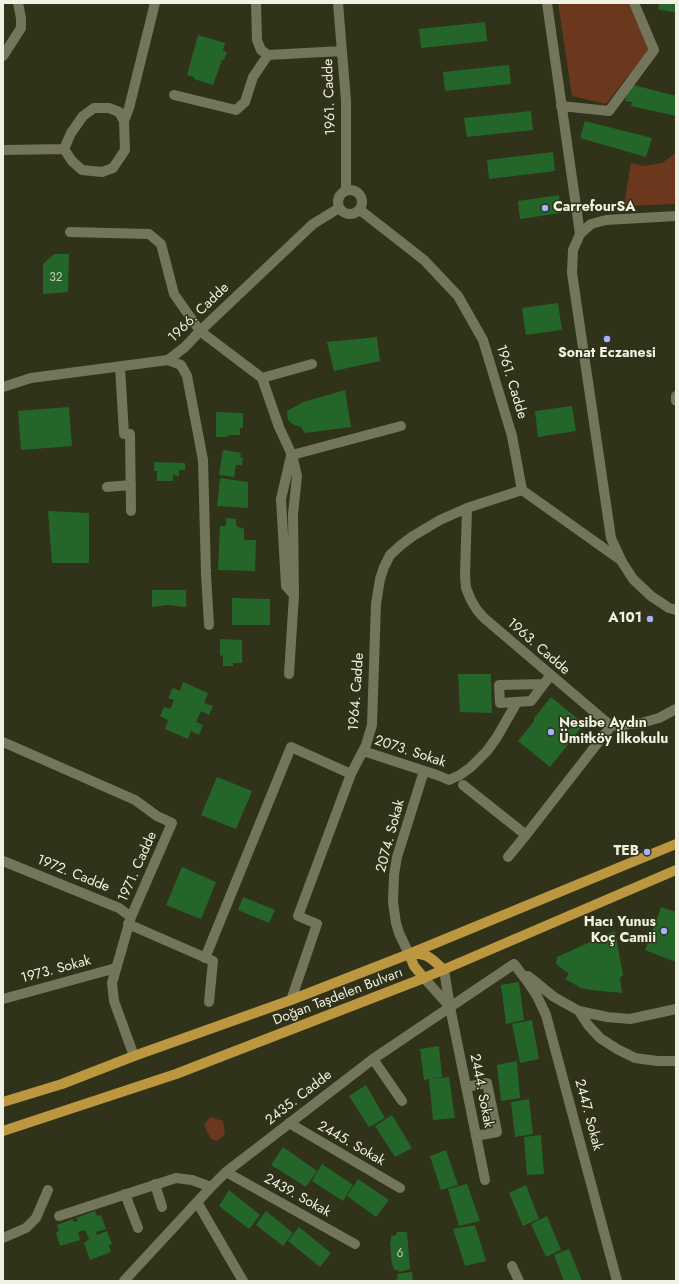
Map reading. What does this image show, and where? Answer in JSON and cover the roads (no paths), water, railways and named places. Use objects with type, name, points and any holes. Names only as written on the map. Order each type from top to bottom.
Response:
[{"type":"main road","name":"Doğan Taşdelen Bulvarı","points":[[3,1102],[62,1084],[134,1056],[291,1000],[409,954],[676,844]]},
{"type":"main road","name":"Doğan Taşdelen Bulvarı","points":[[3,1132],[176,1074],[424,978],[676,870]]},
{"type":"main road","points":[[424,978],[414,966],[409,954],[427,956],[444,970]]},
{"type":"street","points":[[3,56],[22,28],[22,18],[18,3]]},
{"type":"street","points":[[64,149],[72,161],[82,170],[102,172],[113,168],[125,150],[124,121],[129,108],[155,3]]},
{"type":"street","points":[[256,3],[257,40],[261,50],[268,55],[342,51]]},
{"type":"street","name":"1961. Cadde","points":[[338,3],[346,101],[346,190]]},
{"type":"street","points":[[546,3],[580,234]]},
{"type":"street","points":[[561,106],[608,111],[654,50],[634,3]]},
{"type":"street","points":[[174,95],[236,110],[246,102],[253,77],[268,55]]},
{"type":"street","points":[[64,149],[71,133],[83,116],[94,108],[109,108],[119,112],[124,121]]},
{"type":"street","points":[[3,150],[64,149]]},
{"type":"street","points":[[346,190],[354,190],[360,195],[362,202],[360,210],[353,214],[342,211],[339,208],[338,204],[340,196],[346,190]]},
{"type":"street","name":"1966. Cadde","points":[[3,387],[31,378],[168,360],[185,347],[200,331],[314,224],[339,208]]},
{"type":"street","name":"1961. Cadde","points":[[360,210],[424,260],[458,296],[483,340],[512,436],[522,490]]},
{"type":"street","points":[[676,216],[606,220],[591,224],[580,234],[573,250],[572,273],[611,538],[622,562],[633,579],[651,596],[669,608],[676,610]]},
{"type":"street","points":[[70,232],[149,234],[161,244],[174,294],[200,331],[262,378],[279,427],[292,454],[282,499],[286,586],[294,594],[289,674]]},
{"type":"street","points":[[168,360],[181,365],[187,376],[203,460],[206,574],[210,625]]},
{"type":"street","points":[[262,378],[312,364]]},
{"type":"street","points":[[120,367],[124,434],[130,434],[131,511]]},
{"type":"street","points":[[676,396],[676,401]]},
{"type":"street","points":[[292,454],[401,426]]},
{"type":"street","points":[[106,487],[131,485]]},
{"type":"street","points":[[522,490],[622,562]]},
{"type":"street","name":"1964. Cadde","points":[[291,1000],[317,924],[298,916],[351,774],[363,751],[372,725],[376,604],[380,579],[384,567],[390,555],[413,536],[440,520],[467,508],[522,490]]},
{"type":"street","name":"1963. Cadde","points":[[467,508],[466,588],[477,610],[547,680],[611,726]]},
{"type":"street","points":[[547,680],[531,701],[500,703],[499,685],[547,680]]},
{"type":"street","name":"2073. Sokak","points":[[363,751],[449,780],[465,771],[486,750],[497,737],[517,702]]},
{"type":"street","points":[[508,858],[611,726],[641,723],[659,718],[676,709]]},
{"type":"street","name":"1971. Cadde","points":[[3,742],[135,800],[157,816],[172,823],[130,920],[112,983],[114,1001],[134,1056]]},
{"type":"street","points":[[209,1002],[213,961],[205,958],[291,747],[351,774]]},
{"type":"street","name":"2074. Sokak","points":[[409,954],[399,934],[396,923],[394,879],[397,857],[424,771]]},
{"type":"street","points":[[463,786],[526,835]]},
{"type":"street","name":"1972. Cadde","points":[[3,861],[119,908],[130,920],[205,958]]},
{"type":"street","points":[[514,964],[554,996],[579,1011],[606,1017],[630,1020],[676,1009]]},
{"type":"street","name":"2435. Cadde","points":[[124,1281],[211,1186],[226,1172],[373,1059],[514,964]]},
{"type":"street","name":"2447. Sokak","points":[[514,964],[538,996],[546,1015],[617,1281]]},
{"type":"street","name":"1973. Sokak","points":[[3,999],[116,968]]},
{"type":"street","name":"2444. Sokak","points":[[444,970],[450,1007],[485,1180]]},
{"type":"street","points":[[424,978],[450,1007]]},
{"type":"street","points":[[579,1011],[588,1025],[600,1038],[617,1049],[635,1058],[658,1061],[676,1061]]},
{"type":"street","points":[[373,1059],[402,1101]]},
{"type":"street","points":[[466,1087],[487,1083],[497,1132],[476,1136]]},
{"type":"street","name":"2445. Sokak","points":[[289,1123],[400,1188]]},
{"type":"street","name":"2439. Sokak","points":[[226,1172],[355,1244]]},
{"type":"street","points":[[59,1216],[176,1178],[192,1180],[211,1186]]},
{"type":"street","points":[[155,1184],[162,1207]]},
{"type":"street","points":[[3,1238],[26,1228],[36,1218],[48,1190]]},
{"type":"street","points":[[124,1194],[138,1228]]},
{"type":"street","points":[[197,1202],[242,1281]]},
{"type":"street","points":[[512,1266],[519,1281]]},
{"type":"place","name":"CarrefourSA","points":[[545,208]]},
{"type":"place","name":"Sonat Eczanesi","points":[[607,339]]},
{"type":"place","name":"A101","points":[[650,619]]},
{"type":"place","name":"Nesibe Aydın Ümitköy İlkokulu","points":[[551,732]]},
{"type":"place","name":"TEB","points":[[647,852]]},
{"type":"place","name":"Hacı Yunus Koç Camii","points":[[664,931]]}]
